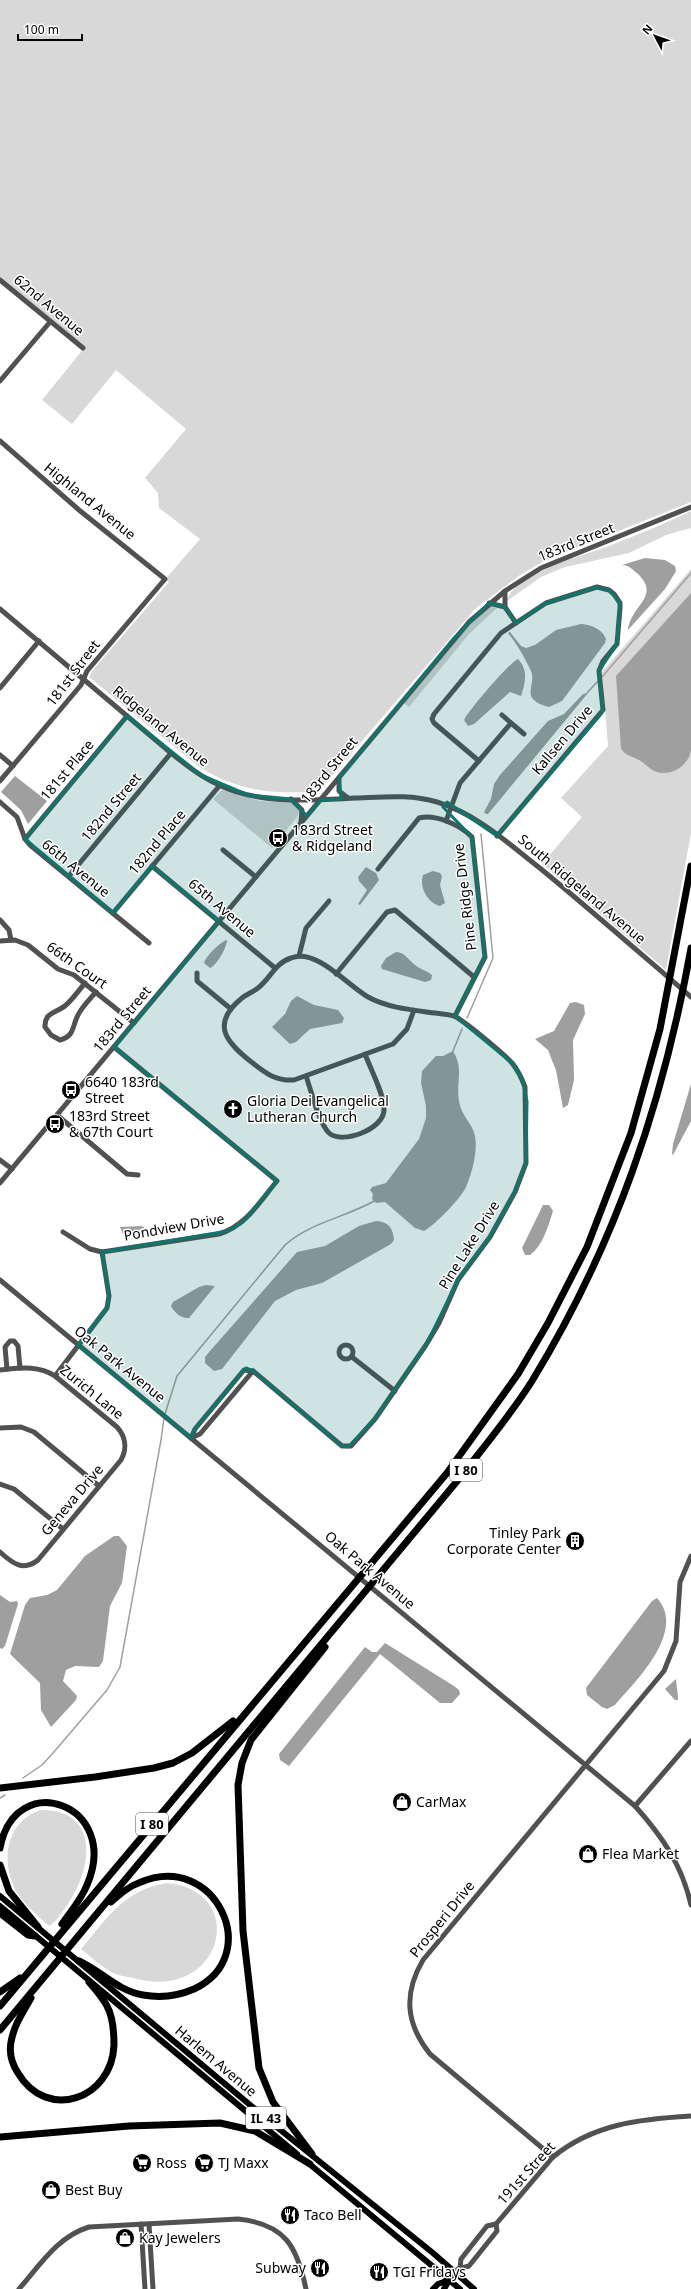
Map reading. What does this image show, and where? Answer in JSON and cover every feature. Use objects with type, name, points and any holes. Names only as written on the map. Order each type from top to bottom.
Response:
[{"type":"highway","name":"I 80","points":[[0,2006],[243,1714],[447,1473],[518,1374],[548,1323],[587,1247],[638,1111],[660,1029],[691,866]]},
{"type":"highway","name":"I 80","points":[[0,2030],[480,1452],[522,1394],[561,1330],[601,1253],[645,1138],[661,1086],[679,1012],[691,948]]},
{"type":"highway","points":[[312,2154],[272,2102],[259,2068],[244,1931],[238,1786],[242,1763],[253,1737],[338,1631],[364,1593]]},
{"type":"highway","points":[[0,1788],[103,1776],[162,1766],[196,1750],[243,1714]]},
{"type":"highway","points":[[0,1848],[4,1833],[10,1821],[20,1812],[33,1805],[47,1803],[62,1805],[71,1810],[84,1822],[93,1842],[92,1870],[82,1896],[62,1924],[60,1933]]},
{"type":"highway","points":[[0,1865],[9,1891],[39,1928]]},
{"type":"highway","points":[[79,1961],[91,1967],[124,1989],[142,1995],[164,1996],[183,1993],[203,1984],[216,1971],[226,1950],[227,1924],[220,1905],[204,1887],[184,1878],[165,1876],[140,1882],[125,1891],[98,1912]]},
{"type":"highway","points":[[0,1914],[28,1935],[35,1936]]},
{"type":"highway","points":[[0,1992],[28,1972]]},
{"type":"highway","points":[[41,1980],[17,2022],[11,2043],[12,2064],[23,2083],[32,2092],[43,2098],[54,2100],[76,2099],[93,2089],[100,2083],[109,2069],[114,2055],[114,2032],[107,2006],[89,1982]]},
{"type":"highway","points":[[0,2137],[129,2126],[220,2123],[255,2131],[310,2164]]},
{"type":"main road","name":"Harlem Avenue","points":[[0,1896],[312,2154],[457,2270],[474,2289]]},
{"type":"main road","name":"Harlem Avenue","points":[[0,1906],[89,1982],[460,2289]]},
{"type":"main road","name":"191st Street","points":[[444,2289],[457,2270]]},
{"type":"main road","name":"191st Street","points":[[433,2289],[438,2284],[449,2280]]},
{"type":"street","name":"62nd Avenue","points":[[0,280],[83,348]]},
{"type":"street","points":[[0,381],[50,322]]},
{"type":"street","name":"Highland Avenue","points":[[0,441],[78,510],[165,579]]},
{"type":"street","name":"183rd Street","points":[[0,1183],[321,800],[454,638],[489,603],[505,591],[551,563],[656,523],[691,507]]},
{"type":"street","name":"181st Street","points":[[0,781],[81,685],[87,672],[165,579]]},
{"type":"street","name":"Kallsen Drive","points":[[497,836],[601,714],[603,710],[599,676],[600,666],[617,644],[620,603],[609,590],[597,587],[546,603],[516,623]]},
{"type":"street","points":[[479,761],[434,724],[432,719],[501,633],[516,623],[505,607],[505,591]]},
{"type":"street","points":[[489,603],[505,607]]},
{"type":"street","name":"Ridgeland Avenue","points":[[0,609],[84,678],[171,753],[200,775],[220,786],[248,795],[291,799],[321,800],[393,796],[414,798],[452,807]]},
{"type":"street","points":[[0,688],[39,641]]},
{"type":"street","points":[[502,715],[524,734]]},
{"type":"street","name":"181st Place","points":[[25,839],[127,716]]},
{"type":"street","points":[[446,822],[460,783],[511,723]]},
{"type":"street","name":"182nd Street","points":[[69,876],[171,753]]},
{"type":"street","points":[[0,755],[13,766]]},
{"type":"street","points":[[339,778],[339,791],[348,798]]},
{"type":"street","name":"182nd Place","points":[[113,913],[220,786]]},
{"type":"street","points":[[291,799],[302,810],[301,823]]},
{"type":"street","name":"66th Avenue","points":[[0,802],[17,817],[25,839],[149,943]]},
{"type":"street","name":"South Ridgeland Avenue","points":[[452,807],[471,817],[497,836],[597,915],[691,997]]},
{"type":"street","name":"Pine Ridge Drive","points":[[378,869],[419,818],[427,816],[446,822],[465,829],[472,837],[485,957],[456,1016]]},
{"type":"street","points":[[222,850],[256,876]]},
{"type":"street","name":"65th Avenue","points":[[152,866],[275,968]]},
{"type":"street","points":[[299,956],[306,928],[329,900]]},
{"type":"street","points":[[336,974],[387,912],[395,910],[474,977]]},
{"type":"street","points":[[0,920],[9,930],[11,940]]},
{"type":"street","name":"66th Court","points":[[0,941],[11,940],[28,945],[58,969],[74,975],[85,983],[134,1023]]},
{"type":"street","points":[[414,1010],[407,1030],[398,1041],[306,1076],[288,1080],[274,1079],[233,1047],[226,1038],[224,1027],[226,1016],[243,997],[259,988],[275,968],[289,958],[299,956],[316,958],[352,987],[370,998],[393,1007],[414,1010],[456,1016]]},
{"type":"street","points":[[197,974],[197,981],[231,1009]]},
{"type":"street","points":[[85,983],[65,1006],[51,1012],[47,1017],[45,1027],[51,1035],[60,1040],[70,1036],[78,1014],[96,992]]},
{"type":"street","name":"Pine Lake Drive","points":[[191,1438],[195,1429],[244,1370],[253,1371],[342,1446],[348,1447],[354,1444],[375,1419],[439,1323],[458,1280],[490,1237],[515,1192],[526,1163],[527,1101],[522,1078],[512,1063],[456,1016]]},
{"type":"street","name":"Pondview Drive","points":[[102,1252],[228,1231],[244,1222],[276,1181],[114,1047]]},
{"type":"street","points":[[306,1076],[324,1125],[330,1134],[344,1138],[371,1129],[381,1121],[384,1110],[365,1054]]},
{"type":"street","points":[[57,1115],[127,1174],[138,1175]]},
{"type":"street","points":[[0,1160],[12,1169]]},
{"type":"street","points":[[55,1376],[107,1308],[109,1296],[102,1252],[90,1250],[63,1232]]},
{"type":"street","name":"Oak Park Avenue","points":[[0,1280],[635,1806],[655,1828],[674,1856],[687,1888],[691,1905]]},
{"type":"street","points":[[7,1369],[6,1345],[12,1340],[18,1346],[20,1368]]},
{"type":"street","points":[[352,1357],[395,1391]]},
{"type":"street","name":"Zurich Lane","points":[[0,1370],[20,1368],[42,1369],[55,1376],[120,1431]]},
{"type":"street","points":[[0,1428],[21,1427],[34,1432],[99,1486]]},
{"type":"street","name":"Geneva Drive","points":[[0,1552],[16,1565],[22,1566],[34,1563],[123,1457],[125,1442],[120,1431]]},
{"type":"street","points":[[0,1484],[14,1488],[63,1529]]},
{"type":"street","name":"Prosperi Drive","points":[[553,2157],[430,2054],[416,2034],[412,2022],[410,1996],[416,1971],[423,1960],[658,1679],[668,1663],[676,1641],[680,1582],[691,1556]]},
{"type":"street","points":[[635,1806],[691,1741]]},
{"type":"street","name":"191st Street","points":[[457,2270],[460,2259],[487,2226],[496,2224],[553,2157],[584,2136],[614,2125],[647,2119],[691,2116]]},
{"type":"street","points":[[19,2289],[59,2242],[73,2232],[89,2227],[238,2219],[264,2224],[284,2236],[299,2261],[306,2289]]},
{"type":"street","points":[[141,2224],[145,2289]]},
{"type":"street","points":[[149,2224],[153,2289]]},
{"type":"street","name":"191st Street","points":[[457,2270],[469,2266],[497,2231],[496,2224]]},
{"type":"highlighted area","points":[[597,587],[609,590],[620,603],[617,644],[599,671],[603,710],[601,714],[497,836],[447,802],[443,807],[472,837],[485,957],[455,1016],[512,1063],[522,1078],[527,1101],[526,1163],[515,1192],[490,1237],[458,1280],[426,1345],[375,1419],[348,1447],[342,1446],[253,1371],[246,1368],[195,1429],[191,1438],[78,1345],[107,1308],[109,1296],[102,1252],[228,1231],[243,1222],[277,1181],[114,1047],[219,921],[152,866],[113,913],[25,839],[127,716],[201,775],[248,795],[291,799],[307,816],[321,800],[341,799],[339,778],[454,638],[489,603],[505,607],[516,623],[546,603]]},
{"type":"shaded area","points":[[0,0],[691,0],[691,502],[546,560],[520,575],[475,609],[320,790],[310,792],[272,792],[259,790],[234,784],[198,766],[89,677],[93,670],[169,582],[167,581],[168,576],[200,539],[159,508],[158,493],[145,478],[186,429],[116,370],[72,424],[42,400],[85,347],[0,277]]},
{"type":"shaded area","points":[[691,511],[691,528],[666,535],[629,553],[565,567],[541,577],[507,601],[512,591],[523,582],[552,566],[630,538]]},
{"type":"shaded area","points":[[645,558],[665,560],[675,566],[676,571],[665,589],[628,630],[630,621],[643,601],[647,589],[638,574],[629,567],[622,565]]},
{"type":"shaded area","points":[[691,569],[691,833],[666,970],[542,864],[582,817],[561,798],[608,746],[602,672]]},
{"type":"shaded area","points":[[691,593],[691,751],[682,766],[672,772],[660,773],[654,771],[639,760],[627,754],[621,748],[616,676]]},
{"type":"shaded area","points":[[490,606],[497,608],[469,634],[409,707],[404,703],[464,630]]},
{"type":"shaded area","points":[[581,624],[589,625],[599,630],[606,639],[605,643],[562,701],[549,707],[540,704],[531,696],[531,671],[521,651],[508,633],[510,632],[521,646],[526,648],[535,645],[556,630]]},
{"type":"shaded area","points":[[518,659],[524,668],[525,673],[525,682],[521,696],[510,692],[474,724],[468,726],[464,720],[467,715],[499,677]]},
{"type":"shaded area","points":[[588,693],[488,814],[486,814],[484,812],[491,799],[494,784],[500,775],[548,721],[564,714],[583,694]]},
{"type":"shaded area","points":[[15,776],[47,801],[28,824],[21,810],[1,792]]},
{"type":"shaded area","points":[[222,790],[260,801],[293,803],[300,811],[297,817],[272,848],[213,799]]},
{"type":"shaded area","points":[[366,867],[376,873],[379,880],[360,905],[358,904],[367,890],[359,881],[358,877]]},
{"type":"shaded area","points":[[433,871],[440,873],[442,876],[440,885],[445,903],[440,906],[428,898],[422,885],[423,875]]},
{"type":"shaded area","points":[[227,940],[221,956],[210,968],[204,963],[205,960],[217,946]]},
{"type":"shaded area","points":[[396,952],[404,955],[415,965],[432,975],[431,980],[425,982],[382,969],[381,966],[386,958]]},
{"type":"shaded area","points":[[297,996],[314,1005],[338,1010],[344,1018],[342,1023],[310,1029],[296,1042],[290,1044],[272,1027],[285,1014],[291,1001]]},
{"type":"shaded area","points":[[576,1002],[584,1005],[585,1014],[573,1040],[574,1080],[568,1105],[563,1108],[556,1070],[548,1050],[535,1039],[554,1031],[570,1003]]},
{"type":"shaded area","points":[[453,1051],[459,1069],[458,1094],[460,1106],[474,1131],[475,1136],[476,1148],[474,1162],[463,1192],[441,1218],[424,1231],[415,1228],[385,1202],[376,1203],[372,1199],[373,1194],[370,1190],[372,1187],[386,1183],[419,1139],[426,1118],[426,1106],[421,1083],[422,1071],[436,1056],[443,1056]]},
{"type":"shaded area","points":[[691,1084],[691,1121],[673,1155],[673,1144]]},
{"type":"shaded area","points":[[543,1205],[549,1205],[553,1211],[547,1229],[542,1241],[535,1251],[530,1255],[525,1255],[522,1248]]},
{"type":"shaded area","points":[[376,1221],[387,1224],[391,1229],[394,1240],[391,1244],[322,1283],[296,1290],[275,1301],[222,1369],[214,1371],[205,1363],[205,1357],[297,1252],[325,1246],[359,1226]]},
{"type":"shaded area","points":[[120,1227],[144,1227],[144,1233],[123,1234]]},
{"type":"shaded area","points":[[206,1285],[215,1286],[189,1318],[178,1315],[174,1311],[171,1306],[173,1302],[199,1287]]},
{"type":"shaded area","points":[[114,1536],[119,1536],[127,1546],[122,1583],[110,1606],[103,1661],[99,1667],[75,1666],[66,1670],[63,1681],[77,1696],[76,1700],[51,1727],[41,1710],[40,1683],[10,1654],[25,1605],[30,1598],[47,1595],[57,1590],[85,1556]]},
{"type":"shaded area","points":[[0,1595],[10,1602],[17,1601],[18,1604],[5,1646],[2,1649],[0,1648]]},
{"type":"shaded area","points":[[657,1598],[665,1611],[666,1625],[662,1640],[655,1655],[635,1683],[615,1705],[607,1709],[602,1707],[587,1695],[586,1688],[652,1601]]},
{"type":"shaded area","points":[[385,1643],[454,1686],[459,1690],[460,1694],[452,1703],[440,1703],[380,1654],[289,1766],[280,1760],[279,1754],[365,1647],[372,1652],[377,1652]]},
{"type":"shaded area","points":[[676,1679],[678,1700],[675,1700],[665,1689]]},
{"type":"shaded area","points":[[40,1810],[60,1812],[74,1820],[83,1831],[86,1846],[86,1861],[74,1894],[58,1918],[49,1926],[28,1907],[17,1893],[8,1869],[9,1845],[13,1834],[19,1824],[28,1816]]},
{"type":"shaded area","points":[[167,1883],[193,1890],[209,1904],[216,1922],[215,1942],[206,1960],[190,1974],[167,1981],[137,1979],[122,1976],[109,1971],[81,1949],[108,1916],[128,1899],[139,1892]]},
{"type":"waterway","points":[[602,677],[691,573]]},
{"type":"waterway","points":[[587,693],[598,681]]},
{"type":"waterway","points":[[467,1018],[493,958],[481,834]]},
{"type":"waterway","points":[[453,1051],[462,1029]]},
{"type":"waterway","points":[[165,1414],[177,1376],[285,1245],[295,1237],[318,1225],[376,1200]]},
{"type":"waterway","points":[[23,1778],[42,1765],[53,1753],[107,1690],[120,1667],[164,1418]]},
{"type":"waterway","points":[[0,1798],[5,1795]]},
{"type":"place","name":"183rd Street & Ridgeland","points":[[278,838]]},
{"type":"place","name":"6640 183rd Street","points":[[71,1090]]},
{"type":"place","name":"Gloria Dei Evangelical Lutheran Church","points":[[233,1109]]},
{"type":"place","name":"183rd Street & 67th Court","points":[[55,1124]]},
{"type":"place","name":"Tinley Park Corporate Center","points":[[575,1541]]},
{"type":"place","name":"CarMax","points":[[402,1802]]},
{"type":"place","name":"Flea Market","points":[[588,1854]]},
{"type":"place","name":"Ross","points":[[142,2163]]},
{"type":"place","name":"TJ Maxx","points":[[204,2163]]},
{"type":"place","name":"Best Buy","points":[[51,2190]]},
{"type":"place","name":"Taco Bell","points":[[290,2215]]},
{"type":"place","name":"Kay Jewelers","points":[[125,2238]]},
{"type":"place","name":"Subway","points":[[320,2268]]},
{"type":"place","name":"TGI Fridays","points":[[379,2272]]}]
